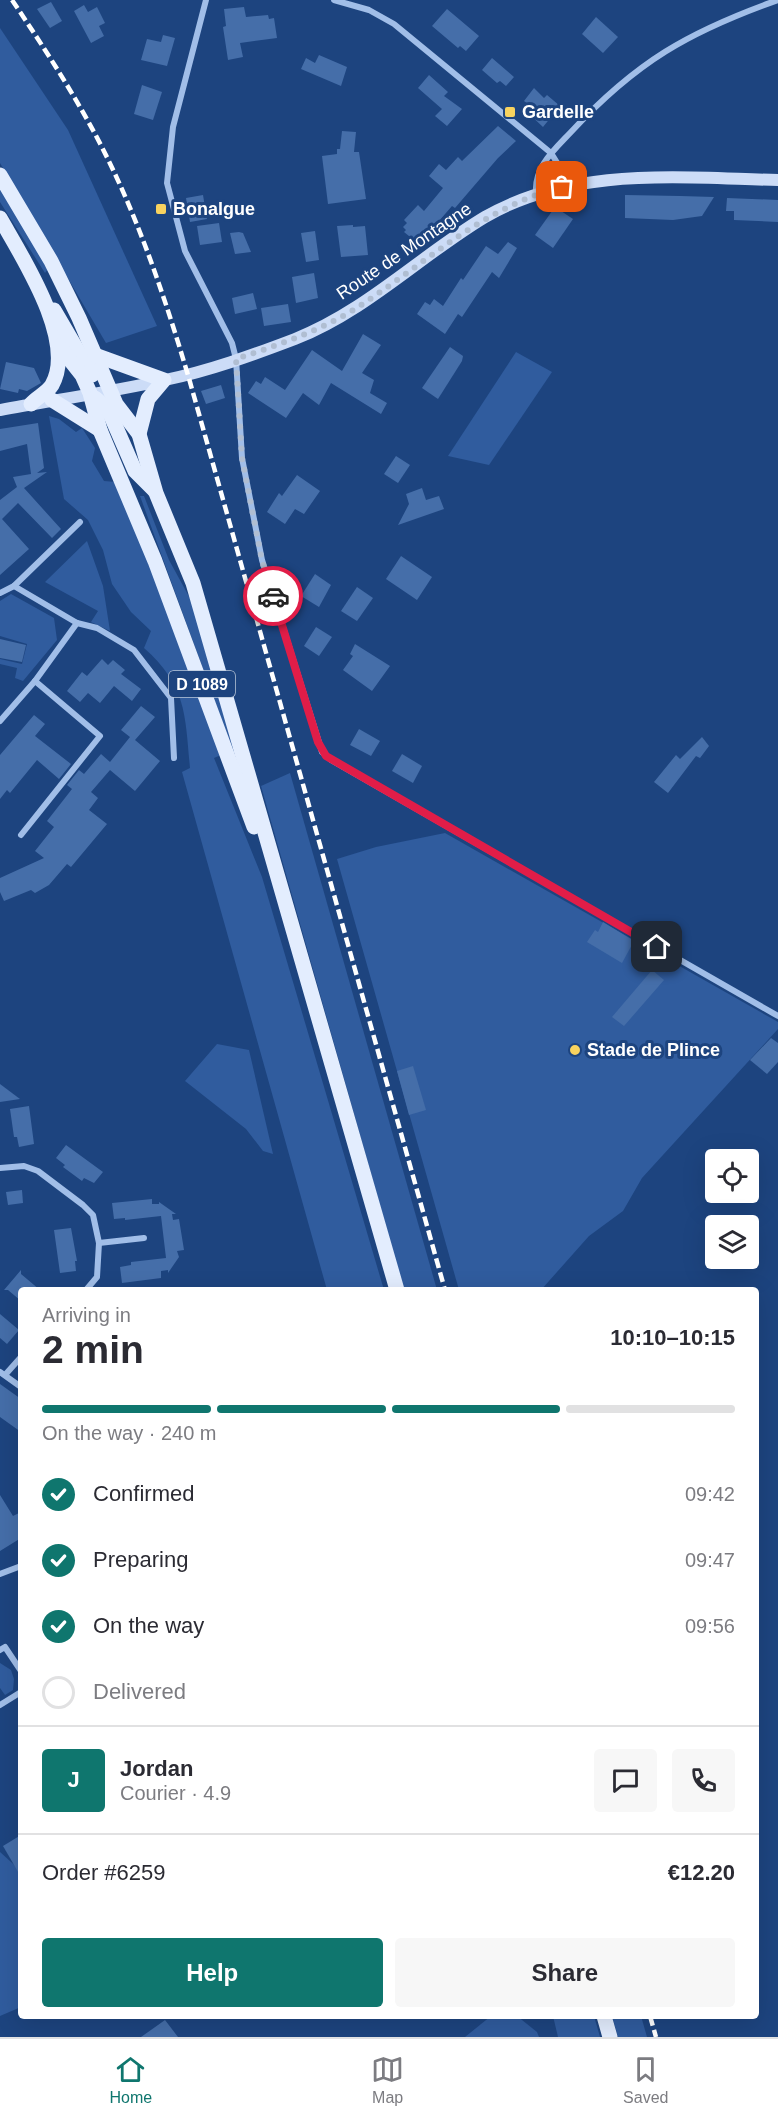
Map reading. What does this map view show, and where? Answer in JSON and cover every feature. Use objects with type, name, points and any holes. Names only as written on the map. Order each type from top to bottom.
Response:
[{"type":"main road","name":"D 1089","points":[[0,175],[51,261],[121,412],[140,434],[156,493],[202,607],[396,1287]]},
{"type":"main road","name":"Route de Montagne","points":[[0,410],[164,380],[296,339],[349,312],[486,217],[537,194],[571,185],[663,177],[778,180]]},
{"type":"main road","name":"D 1089","points":[[0,218],[93,378],[110,390]]},
{"type":"main road","name":"D 1089","points":[[38,284],[58,346],[82,375],[90,393],[100,430],[189,650],[296,940]]},
{"type":"main road","points":[[31,404],[51,388],[56,376],[58,346]]},
{"type":"main road","points":[[95,355],[164,380],[148,399],[140,434]]},
{"type":"main road","name":"D 1089","points":[[90,393],[108,409],[135,471],[156,493]]},
{"type":"main road","points":[[52,400],[100,430]]},
{"type":"main road","points":[[605,2019],[610,2037]]},
{"type":"street","points":[[206,0],[173,127],[167,183],[184,251],[230,335],[236,359],[242,458],[262,561],[322,752],[331,760],[446,827],[778,1016]]},
{"type":"street","points":[[334,0],[369,10],[394,24],[551,153],[571,185]]},
{"type":"street","points":[[537,194],[538,173],[551,153],[606,94],[652,58],[691,35],[738,14],[778,0]]},
{"type":"street","points":[[0,593],[14,586],[80,522]]},
{"type":"street","points":[[14,586],[77,623],[97,628],[134,650],[171,698],[174,758]]},
{"type":"street","points":[[0,721],[35,681],[77,623]]},
{"type":"street","points":[[21,836],[100,736],[35,681]]},
{"type":"street","points":[[0,1168],[24,1166],[38,1171],[83,1204],[93,1215],[99,1243],[97,1277],[89,1287]]},
{"type":"street","points":[[99,1243],[144,1238]]},
{"type":"street","points":[[18,1360],[2,1374],[18,1385]]},
{"type":"street","points":[[0,1574],[18,1567]]},
{"type":"street","points":[[0,1650],[5,1647],[18,1666]]},
{"type":"street","points":[[0,1705],[18,1694]]},
{"type":"shaded area","points":[[0,28],[68,130],[157,326],[106,343],[0,163]]},
{"type":"shaded area","points":[[0,184],[48,269],[45,273],[0,202]]},
{"type":"shaded area","points":[[516,352],[552,372],[489,465],[448,456]]},
{"type":"shaded area","points":[[49,416],[59,419],[76,432],[82,428],[95,448],[92,461],[104,481],[116,482],[127,505],[221,755],[214,758],[262,877],[383,1287],[326,1287],[182,772],[190,768],[185,717],[181,702],[169,675],[144,648],[151,631],[131,612],[112,584],[103,550],[88,520],[64,499]]},
{"type":"shaded area","points":[[140,496],[144,496],[169,560],[192,602],[239,754],[234,754]]},
{"type":"shaded area","points":[[87,541],[103,586],[110,631],[91,622],[98,611],[45,582]]},
{"type":"shaded area","points":[[11,594],[54,618],[57,640],[23,681],[15,678],[17,668],[0,664],[0,659],[22,664],[27,644],[0,636],[0,601]]},
{"type":"shaded area","points":[[290,773],[436,1287],[403,1287],[261,786]]},
{"type":"shaded area","name":"Stade de Plince","points":[[445,833],[778,1022],[778,1029],[642,1178],[623,1211],[589,1236],[544,1287],[458,1287],[337,859],[376,847]]},
{"type":"shaded area","points":[[217,1044],[249,1050],[273,1154],[263,1151],[246,1129],[185,1081]]},
{"type":"shaded area","points":[[0,1663],[11,1670],[14,1679],[13,1690],[5,1695],[0,1688]]},
{"type":"shaded area","points":[[0,1852],[18,1868],[18,2008],[0,2016]]},
{"type":"shaded area","points":[[487,2019],[521,2019],[537,2032],[539,2037],[465,2037]]},
{"type":"shaded area","points":[[554,2019],[595,2019],[600,2037],[558,2037]]},
{"type":"shaded area","points":[[613,2019],[642,2019],[647,2037],[618,2037]]},
{"type":"building","points":[[51,2],[62,21],[50,28],[37,9]]},
{"type":"building","points":[[84,5],[88,12],[97,7],[105,23],[99,26],[104,36],[91,43],[74,11]]},
{"type":"building","points":[[244,7],[246,17],[268,15],[269,19],[274,18],[277,38],[240,43],[243,57],[228,60],[223,27],[226,26],[224,9]]},
{"type":"building","points":[[447,9],[479,36],[466,51],[460,46],[458,48],[432,26]]},
{"type":"building","points":[[596,17],[618,37],[603,53],[582,34]]},
{"type":"building","points":[[163,35],[175,38],[167,66],[141,60],[147,39],[161,42]]},
{"type":"building","points":[[319,55],[347,67],[341,86],[301,69],[306,58],[315,63]]},
{"type":"building","points":[[492,58],[514,77],[506,86],[500,81],[497,83],[482,70]]},
{"type":"building","points":[[429,75],[448,92],[444,96],[462,109],[447,126],[435,116],[442,109],[418,88]]},
{"type":"building","points":[[142,85],[162,92],[153,120],[134,114]]},
{"type":"building","points":[[534,88],[544,98],[547,95],[560,106],[543,127],[527,112],[532,107],[524,101]]},
{"type":"building","points":[[498,126],[516,141],[498,158],[455,208],[452,206],[419,244],[404,232],[406,230],[403,227],[407,223],[404,220],[418,205],[424,211],[443,188],[429,176],[439,164],[446,170],[458,157],[462,161]]},
{"type":"building","points":[[342,131],[356,132],[354,152],[359,152],[366,199],[328,204],[322,156],[337,154],[337,149],[340,149]]},
{"type":"building","points":[[203,195],[207,219],[190,222],[186,198]]},
{"type":"building","points":[[625,195],[714,197],[702,216],[673,220],[625,218]]},
{"type":"building","points":[[727,198],[778,200],[778,222],[734,220],[734,211],[726,211]]},
{"type":"building","points":[[555,207],[573,219],[553,248],[535,235]]},
{"type":"building","points":[[219,223],[222,242],[200,245],[197,226]]},
{"type":"building","points":[[353,225],[353,227],[365,226],[368,255],[341,257],[337,226]]},
{"type":"building","points":[[315,231],[319,260],[306,262],[301,233]]},
{"type":"building","points":[[230,233],[243,233],[251,252],[235,254]]},
{"type":"building","points":[[508,242],[517,248],[499,278],[492,272],[462,317],[458,314],[445,334],[417,314],[425,302],[430,305],[434,299],[443,306],[486,246],[498,254]]},
{"type":"building","points":[[314,273],[318,298],[296,303],[292,277]]},
{"type":"building","points":[[253,293],[257,309],[235,314],[232,298]]},
{"type":"building","points":[[288,304],[291,322],[264,326],[261,308]]},
{"type":"building","points":[[363,334],[381,345],[362,373],[374,380],[370,393],[387,403],[381,414],[331,383],[319,405],[303,393],[286,418],[248,393],[256,381],[261,384],[265,377],[285,390],[312,350],[342,371]]},
{"type":"building","points":[[450,347],[463,356],[462,361],[438,399],[422,388]]},
{"type":"building","points":[[6,362],[34,368],[41,383],[27,391],[19,389],[18,393],[0,389]]},
{"type":"building","points":[[221,385],[225,398],[206,404],[201,391]]},
{"type":"building","points":[[38,423],[44,468],[37,473],[47,472],[24,488],[61,529],[52,538],[18,503],[2,519],[29,549],[0,575],[0,500],[17,487],[13,477],[31,474],[27,444],[0,451],[0,429]]},
{"type":"building","points":[[396,456],[410,465],[398,483],[384,474]]},
{"type":"building","points":[[297,475],[320,491],[304,514],[295,509],[285,524],[267,512],[279,493],[282,496]]},
{"type":"building","points":[[422,488],[426,500],[439,496],[444,509],[398,525],[409,504],[406,494]]},
{"type":"building","points":[[401,556],[432,577],[417,600],[386,579]]},
{"type":"building","points":[[315,574],[331,585],[319,607],[301,596]]},
{"type":"building","points":[[357,587],[373,598],[357,621],[341,611]]},
{"type":"building","points":[[316,627],[332,637],[319,656],[304,646]]},
{"type":"building","points":[[0,639],[26,645],[22,662],[0,658]]},
{"type":"building","points":[[355,644],[390,666],[372,691],[343,670],[353,656],[350,654]]},
{"type":"building","points":[[102,659],[108,665],[113,660],[125,670],[121,674],[141,689],[132,701],[114,686],[100,703],[88,693],[80,702],[67,691],[82,672],[87,676]]},
{"type":"building","points":[[141,706],[155,717],[135,740],[160,761],[135,791],[110,770],[91,792],[98,798],[89,810],[107,824],[71,867],[67,864],[49,885],[35,893],[31,890],[4,901],[0,892],[0,878],[44,858],[35,851],[54,827],[47,821],[72,789],[67,785],[79,770],[84,774],[101,754],[110,762],[130,737],[121,730]]},
{"type":"building","points":[[34,715],[45,724],[35,736],[71,764],[59,779],[37,760],[10,793],[7,790],[0,799],[0,755]]},
{"type":"building","points":[[359,729],[380,741],[371,756],[350,745]]},
{"type":"building","points":[[702,737],[709,746],[700,758],[696,756],[668,793],[654,782],[676,755],[680,759]]},
{"type":"building","points":[[402,754],[422,766],[413,783],[392,771]]},
{"type":"building","points":[[603,922],[634,941],[622,963],[587,942],[595,930],[598,932]]},
{"type":"building","points":[[652,970],[664,980],[624,1026],[612,1017]]},
{"type":"building","points":[[771,1038],[778,1043],[778,1062],[767,1074],[750,1060]]},
{"type":"building","points":[[413,1066],[426,1110],[409,1115],[397,1071]]},
{"type":"building","points":[[0,1084],[20,1099],[0,1102]]},
{"type":"building","points":[[29,1106],[34,1144],[19,1147],[17,1137],[14,1137],[10,1109]]},
{"type":"building","points":[[66,1145],[103,1172],[94,1183],[84,1178],[82,1181],[63,1167],[65,1165],[56,1158]]},
{"type":"building","points":[[22,1190],[23,1203],[8,1205],[6,1192]]},
{"type":"building","points":[[152,1199],[152,1204],[159,1204],[159,1202],[176,1214],[172,1214],[173,1220],[179,1219],[184,1250],[177,1251],[179,1257],[168,1273],[168,1270],[161,1271],[161,1278],[122,1283],[120,1267],[131,1265],[131,1262],[166,1258],[161,1216],[114,1219],[112,1203]]},
{"type":"building","points":[[71,1228],[77,1261],[75,1261],[76,1271],[60,1273],[54,1230]]},
{"type":"building","points":[[21,1270],[21,1274],[36,1287],[18,1287],[18,1298],[8,1290],[4,1290]]},
{"type":"building","points":[[0,1314],[18,1331],[7,1344],[0,1338]]},
{"type":"building","points":[[0,1384],[18,1397],[18,1430],[0,1417]]},
{"type":"building","points":[[0,1495],[13,1516],[18,1514],[18,1540],[0,1551]]},
{"type":"building","points":[[18,1837],[18,1872],[3,1846]]},
{"type":"building","points":[[165,2020],[178,2037],[141,2037],[158,2025]]},
{"type":"railway","points":[[12,0],[75,98],[94,132],[123,192],[160,286],[190,382],[444,1287]]},
{"type":"railway","points":[[651,2019],[656,2037]]},
{"type":"way so far","points":[[273,596],[262,561],[242,458],[236,359],[296,339],[323,326],[397,281],[486,217],[537,194],[562,187]]},
{"type":"place","name":"Gardelle","points":[[510,112]]},
{"type":"place","name":"Bonalgue","points":[[161,209]]},
{"type":"place","name":"Stade de Plince","points":[[575,1050]]},
{"type":"route","points":[[273,596],[318,742],[326,756],[657,947]]}]
